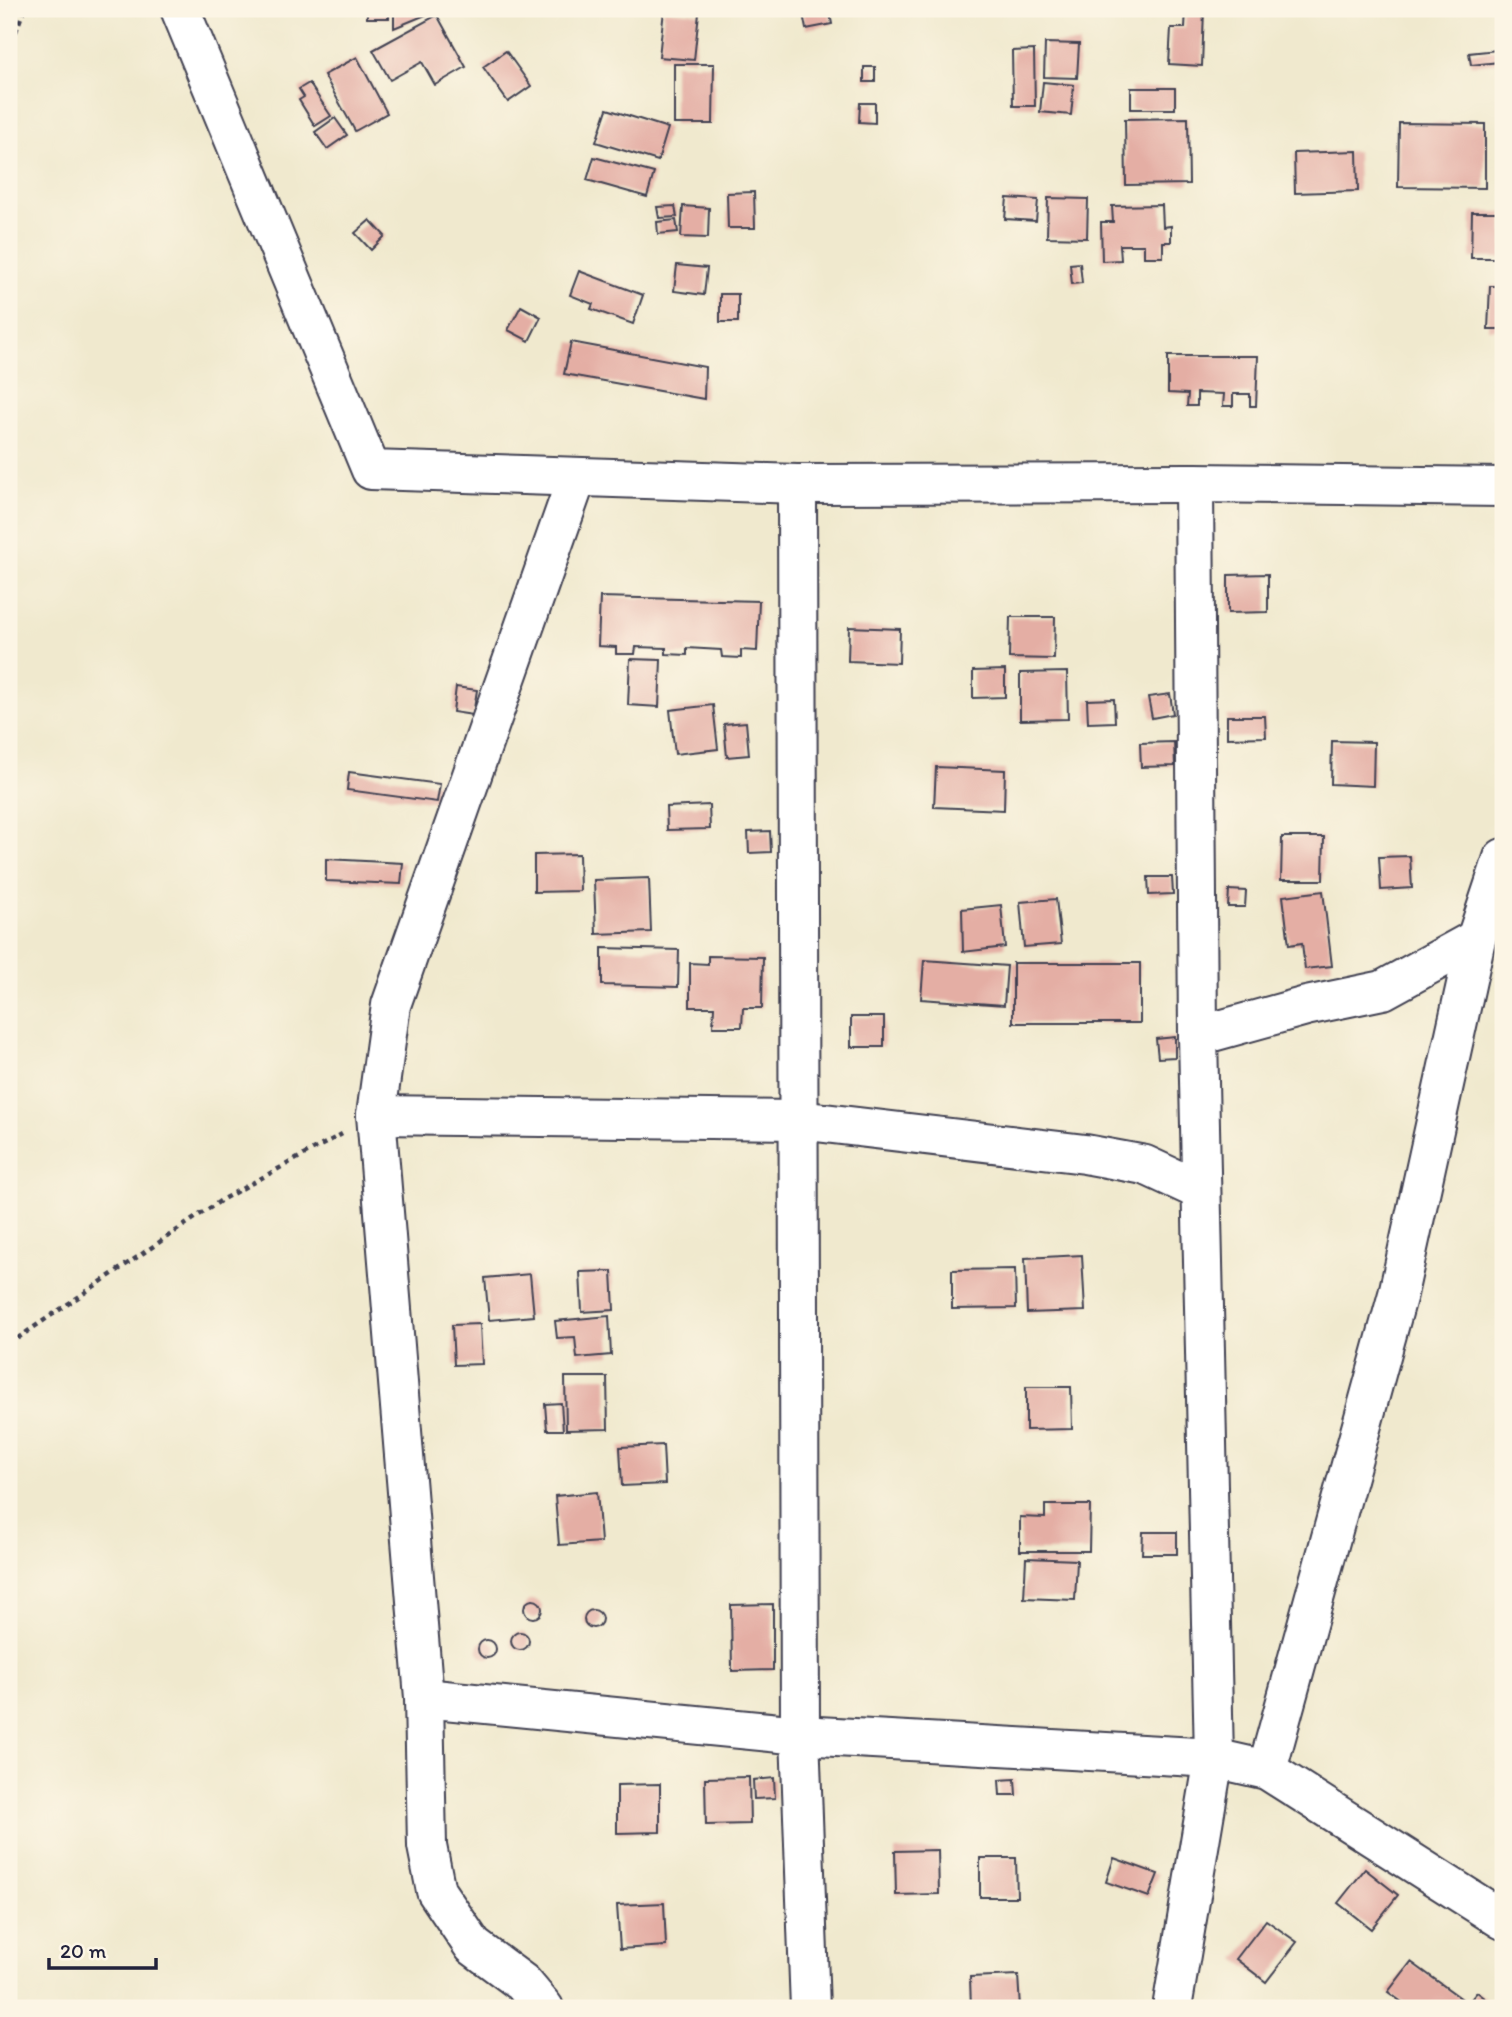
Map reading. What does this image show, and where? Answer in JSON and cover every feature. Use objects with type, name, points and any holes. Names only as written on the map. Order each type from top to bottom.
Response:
[{"type":"street","points":[[180,9],[371,470],[797,484],[1194,483],[1503,487]]},
{"type":"street","points":[[544,2008],[523,1983],[473,1946],[436,1891],[427,1846],[424,1698],[376,1115],[391,1005],[577,477]]},
{"type":"street","points":[[1172,2008],[1214,1758],[1198,1036],[1194,483]]},
{"type":"street","points":[[797,484],[800,1735],[810,2008]]},
{"type":"street","points":[[1267,1770],[1398,1294],[1476,939],[1503,858]]},
{"type":"street","points":[[1198,1036],[1306,1006],[1383,990],[1476,939]]},
{"type":"street","points":[[376,1115],[799,1121],[1085,1154],[1145,1165],[1201,1191]]},
{"type":"street","points":[[424,1698],[800,1735],[1214,1758],[1267,1770],[1503,1920]]},
{"type":"path","points":[[9,51],[24,9]]},
{"type":"path","points":[[9,1344],[223,1199],[376,1115]]},
{"type":"building","points":[[367,9],[389,9],[389,18],[367,18]]},
{"type":"building","points":[[394,9],[440,9],[394,28]]},
{"type":"building","points":[[472,9],[535,9],[534,13]]},
{"type":"building","points":[[802,9],[829,9],[832,24],[806,29]]},
{"type":"building","points":[[1186,9],[1204,9],[1202,66],[1169,64],[1171,28],[1185,28]]},
{"type":"building","points":[[664,10],[699,13],[694,60],[659,57]]},
{"type":"building","points":[[437,15],[466,67],[435,85],[422,62],[390,80],[373,50]]},
{"type":"building","points":[[1045,43],[1079,44],[1077,78],[1044,77]]},
{"type":"building","points":[[1034,50],[1035,106],[1013,106],[1012,51]]},
{"type":"building","points":[[1497,50],[1499,62],[1471,65],[1469,53]]},
{"type":"building","points":[[506,51],[531,86],[508,102],[483,67]]},
{"type":"building","points":[[357,57],[387,113],[355,131],[324,75]]},
{"type":"building","points":[[674,64],[714,64],[713,124],[674,124]]},
{"type":"building","points":[[864,67],[875,67],[875,82],[864,82]]},
{"type":"building","points":[[1043,82],[1074,85],[1071,115],[1040,112]]},
{"type":"building","points":[[309,83],[331,116],[315,126],[299,100],[304,97],[299,89]]},
{"type":"building","points":[[1131,88],[1175,88],[1175,109],[1131,109]]},
{"type":"building","points":[[860,103],[875,103],[875,123],[859,122]]},
{"type":"building","points":[[607,109],[668,128],[658,161],[596,142]]},
{"type":"building","points":[[335,118],[347,135],[327,149],[315,132]]},
{"type":"building","points":[[1188,118],[1189,184],[1126,185],[1125,119]]},
{"type":"building","points":[[1399,123],[1485,124],[1485,188],[1398,187]]},
{"type":"building","points":[[1357,151],[1358,191],[1295,193],[1294,153]]},
{"type":"building","points":[[594,157],[654,173],[647,197],[587,180]]},
{"type":"building","points":[[754,192],[755,228],[728,228],[727,193]]},
{"type":"building","points":[[1007,198],[1038,200],[1036,221],[1005,219]]},
{"type":"building","points":[[1048,198],[1088,199],[1087,238],[1047,237]]},
{"type":"building","points":[[1162,205],[1163,227],[1171,226],[1171,242],[1163,242],[1163,257],[1144,257],[1144,245],[1120,245],[1121,260],[1102,261],[1101,222],[1113,222],[1112,206]]},
{"type":"building","points":[[675,206],[677,217],[659,218],[657,207]]},
{"type":"building","points":[[683,206],[709,208],[708,238],[681,237]]},
{"type":"building","points":[[1472,212],[1503,212],[1503,258],[1471,258]]},
{"type":"building","points":[[370,220],[385,236],[371,250],[355,233]]},
{"type":"building","points":[[676,220],[678,232],[658,234],[657,222]]},
{"type":"building","points":[[1080,263],[1082,283],[1072,284],[1070,264]]},
{"type":"building","points":[[677,265],[707,268],[704,295],[674,291]]},
{"type":"building","points":[[579,271],[643,295],[633,324],[591,309],[593,304],[570,295]]},
{"type":"building","points":[[1490,286],[1503,286],[1503,329],[1488,329]]},
{"type":"building","points":[[720,294],[738,294],[738,322],[720,322]]},
{"type":"building","points":[[521,306],[541,317],[529,341],[508,330]]},
{"type":"building","points":[[571,342],[705,367],[704,399],[564,374]]},
{"type":"building","points":[[1168,356],[1258,356],[1256,406],[1250,406],[1250,394],[1233,394],[1233,406],[1223,406],[1224,394],[1197,393],[1197,406],[1187,406],[1188,394],[1168,393]]},
{"type":"building","points":[[1268,574],[1268,612],[1228,613],[1228,575]]},
{"type":"building","points":[[600,597],[759,601],[757,651],[741,650],[741,658],[722,657],[721,650],[687,648],[687,655],[666,654],[666,648],[636,647],[635,654],[616,654],[616,647],[598,646]]},
{"type":"building","points":[[1010,617],[1055,617],[1054,659],[1009,658]]},
{"type":"building","points":[[849,627],[900,629],[899,663],[848,661]]},
{"type":"building","points":[[630,659],[661,660],[659,707],[628,705]]},
{"type":"building","points":[[1005,670],[1005,697],[973,698],[973,671]]},
{"type":"building","points":[[1067,672],[1068,719],[1020,720],[1020,673]]},
{"type":"building","points":[[456,687],[477,690],[473,715],[453,712]]},
{"type":"building","points":[[1170,694],[1173,714],[1152,718],[1148,697]]},
{"type":"building","points":[[1114,699],[1115,722],[1088,723],[1087,700]]},
{"type":"building","points":[[713,705],[718,749],[675,754],[670,710]]},
{"type":"building","points":[[1227,716],[1265,716],[1266,737],[1227,738]]},
{"type":"building","points":[[746,722],[749,755],[727,757],[724,724]]},
{"type":"building","points":[[1332,741],[1374,742],[1373,786],[1331,784]]},
{"type":"building","points":[[1174,742],[1175,766],[1141,767],[1140,743]]},
{"type":"building","points":[[936,767],[1005,770],[1004,810],[934,807]]},
{"type":"building","points":[[349,772],[440,784],[437,802],[347,790]]},
{"type":"building","points":[[709,805],[710,829],[667,830],[666,807]]},
{"type":"building","points":[[770,831],[771,852],[749,853],[748,832]]},
{"type":"building","points":[[1282,837],[1324,837],[1323,880],[1281,880]]},
{"type":"building","points":[[579,854],[580,891],[534,892],[534,855]]},
{"type":"building","points":[[1410,856],[1412,888],[1381,890],[1379,857]]},
{"type":"building","points":[[326,859],[403,863],[401,884],[326,881]]},
{"type":"building","points":[[1148,877],[1172,877],[1173,894],[1149,895]]},
{"type":"building","points":[[649,878],[651,932],[596,934],[594,880]]},
{"type":"building","points":[[1229,890],[1246,891],[1245,907],[1228,907]]},
{"type":"building","points":[[1323,891],[1332,966],[1305,969],[1302,943],[1289,945],[1283,896]]},
{"type":"building","points":[[1056,899],[1061,944],[1024,947],[1020,902]]},
{"type":"building","points":[[1001,905],[1005,947],[963,952],[962,909]]},
{"type":"building","points":[[602,948],[679,950],[678,987],[602,985]]},
{"type":"building","points":[[708,956],[763,957],[762,1008],[743,1008],[742,1027],[713,1027],[714,1007],[690,1007],[690,963],[708,964]]},
{"type":"building","points":[[924,960],[1007,966],[1004,1005],[921,999]]},
{"type":"building","points":[[1013,963],[1140,963],[1140,1023],[1013,1023]]},
{"type":"building","points":[[851,1017],[884,1017],[884,1047],[851,1047]]},
{"type":"building","points":[[1175,1037],[1175,1057],[1158,1058],[1156,1039]]},
{"type":"building","points":[[1082,1255],[1085,1311],[1027,1313],[1025,1258]]},
{"type":"building","points":[[1015,1269],[1016,1308],[952,1309],[952,1270]]},
{"type":"building","points":[[612,1271],[614,1310],[582,1312],[580,1272]]},
{"type":"building","points":[[530,1274],[534,1316],[489,1320],[485,1278]]},
{"type":"building","points":[[609,1316],[611,1355],[577,1358],[575,1337],[557,1338],[555,1321]]},
{"type":"building","points":[[480,1324],[482,1364],[454,1365],[452,1325]]},
{"type":"building","points":[[565,1377],[607,1377],[608,1429],[566,1430]]},
{"type":"building","points":[[1026,1387],[1071,1387],[1072,1429],[1026,1430]]},
{"type":"building","points":[[561,1403],[563,1430],[547,1430],[545,1404]]},
{"type":"building","points":[[663,1445],[665,1484],[622,1486],[620,1447]]},
{"type":"building","points":[[597,1492],[601,1542],[559,1545],[555,1496]]},
{"type":"building","points":[[1045,1505],[1090,1505],[1089,1551],[1020,1551],[1020,1517],[1045,1518]]},
{"type":"building","points":[[1143,1532],[1177,1532],[1177,1554],[1142,1554]]},
{"type":"building","points":[[1026,1558],[1077,1560],[1075,1600],[1024,1598]]},
{"type":"building","points":[[533,1600],[539,1603],[542,1609],[539,1615],[533,1618],[527,1615],[524,1609],[527,1603]]},
{"type":"building","points":[[773,1604],[773,1670],[732,1671],[731,1605]]},
{"type":"building","points":[[593,1610],[601,1615],[602,1619],[597,1627],[593,1628],[585,1623],[584,1619],[589,1611]]},
{"type":"building","points":[[520,1632],[526,1635],[529,1641],[526,1647],[520,1650],[514,1647],[511,1641],[514,1635]]},
{"type":"building","points":[[487,1640],[493,1643],[496,1649],[493,1655],[487,1658],[481,1655],[478,1649],[481,1643]]},
{"type":"building","points":[[749,1777],[750,1824],[706,1825],[705,1778]]},
{"type":"building","points":[[774,1778],[775,1798],[754,1799],[753,1780]]},
{"type":"building","points":[[1015,1779],[1016,1795],[1000,1795],[999,1780]]},
{"type":"building","points":[[660,1784],[660,1832],[617,1833],[617,1785]]},
{"type":"building","points":[[938,1850],[939,1894],[896,1895],[895,1851]]},
{"type":"building","points":[[980,1858],[1016,1858],[1017,1897],[980,1897]]},
{"type":"building","points":[[1114,1858],[1158,1874],[1149,1897],[1106,1882]]},
{"type":"building","points":[[1365,1869],[1398,1895],[1371,1929],[1338,1903]]},
{"type":"building","points":[[664,1903],[666,1946],[620,1949],[617,1905]]},
{"type":"building","points":[[1266,1920],[1297,1942],[1266,1982],[1236,1959]]},
{"type":"building","points":[[1411,1962],[1462,1999],[1455,2008],[1410,2008],[1388,1992]]},
{"type":"building","points":[[1018,1975],[1020,2008],[971,2008],[970,1977]]},
{"type":"building","points":[[1477,1992],[1498,2008],[1464,2008]]}]
